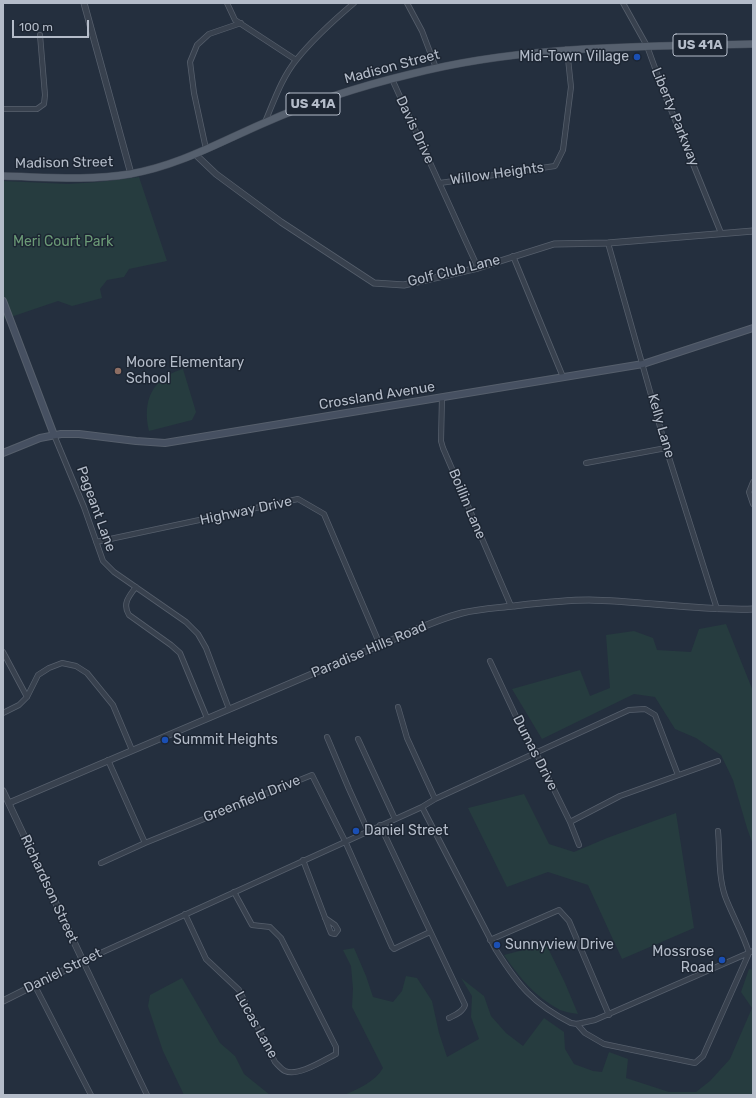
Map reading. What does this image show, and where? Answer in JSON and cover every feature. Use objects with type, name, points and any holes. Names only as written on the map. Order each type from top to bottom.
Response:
[{"type":"main road","name":"Madison Street","points":[[3,176],[90,178],[130,174],[171,163],[195,154],[265,122],[339,94],[436,68],[499,56],[567,49],[753,44]]},
{"type":"main road","name":"Pageant Lane","points":[[3,301],[54,434]]},
{"type":"main road","name":"Crossland Avenue","points":[[3,453],[54,434],[79,434],[165,443],[643,364],[753,328]]},
{"type":"street","points":[[84,3],[130,174]]},
{"type":"street","points":[[227,3],[235,20],[296,60]]},
{"type":"street","points":[[265,122],[278,91],[296,60],[326,27],[354,3]]},
{"type":"street","points":[[407,3],[422,31],[436,68]]},
{"type":"street","name":"Liberty Parkway","points":[[623,3],[647,46],[663,90],[722,233]]},
{"type":"street","points":[[206,149],[194,93],[190,62],[197,45],[209,34],[241,23]]},
{"type":"street","points":[[3,109],[37,109],[44,104],[45,95],[40,35]]},
{"type":"street","name":"Willow Heights","points":[[440,182],[555,166],[563,150],[571,87],[567,49]]},
{"type":"street","name":"Davis Drive","points":[[392,79],[478,268]]},
{"type":"street","name":"Golf Club Lane","points":[[195,154],[216,174],[281,222],[374,283],[404,285],[478,268],[554,244],[608,243],[753,231]]},
{"type":"street","name":"Kelly Lane","points":[[608,243],[666,448],[717,609]]},
{"type":"street","points":[[513,256],[563,377]]},
{"type":"street","name":"Boillin Lane","points":[[442,397],[441,441],[443,448],[511,606]]},
{"type":"street","name":"Pageant Lane","points":[[54,434],[84,507],[102,561],[109,568],[186,622],[198,634],[206,648],[229,708]]},
{"type":"street","points":[[586,463],[666,448]]},
{"type":"street","points":[[753,482],[749,492],[753,504]]},
{"type":"street","name":"Highway Drive","points":[[96,542],[298,499],[324,514],[380,645]]},
{"type":"street","points":[[136,587],[126,602],[125,606],[128,615],[180,653],[206,718]]},
{"type":"street","name":"Paradise Hills Road","points":[[9,803],[229,708],[437,621],[462,613],[511,606],[589,600],[717,609],[753,609]]},
{"type":"street","points":[[3,652],[26,697]]},
{"type":"street","name":"Dumas Drive","points":[[490,661],[520,725],[536,753],[570,822],[579,845]]},
{"type":"street","points":[[3,713],[19,705],[26,697],[38,675],[49,668],[62,663],[76,666],[87,673],[113,705],[132,750]]},
{"type":"street","points":[[398,707],[407,738],[435,799]]},
{"type":"street","name":"Daniel Street","points":[[3,1001],[83,960],[422,807],[435,799],[629,710],[645,709],[655,715],[678,775]]},
{"type":"street","points":[[327,737],[368,831]]},
{"type":"street","points":[[358,739],[395,819]]},
{"type":"street","points":[[108,760],[145,843]]},
{"type":"street","points":[[570,822],[620,796],[718,761]]},
{"type":"street","name":"Greenfield Drive","points":[[101,863],[145,843],[312,774],[345,841]]},
{"type":"street","name":"Richardson Street","points":[[3,791],[147,1095]]},
{"type":"street","points":[[422,807],[490,940],[510,972],[536,1002],[571,1023],[577,1024],[595,1020],[751,952]]},
{"type":"street","points":[[380,825],[466,1005],[457,1014],[449,1018]]},
{"type":"street","points":[[577,1024],[584,1033],[604,1044],[695,1063],[703,1056],[751,952],[725,895],[721,875],[718,831]]},
{"type":"street","points":[[345,841],[390,944],[394,949],[430,932]]},
{"type":"street","points":[[304,860],[325,918]]},
{"type":"street","name":"Lucas Lane","points":[[185,914],[206,959],[239,990],[275,1062],[281,1068],[285,1071],[301,1071],[336,1054],[336,1047],[281,938],[270,927],[252,925],[234,892]]},
{"type":"street","points":[[490,940],[559,910],[569,922],[609,1014]]},
{"type":"street","points":[[34,984],[91,1095]]},
{"type":"green space","name":"Meri Court Park","points":[[139,177],[167,261],[129,269],[124,277],[107,280],[100,289],[102,298],[72,306],[58,301],[5,319],[3,315],[3,181],[68,184]]},
{"type":"green space","points":[[183,369],[196,412],[192,420],[149,431],[147,410],[152,392],[164,378]]},
{"type":"green space","points":[[726,624],[753,691],[753,845],[733,780],[721,755],[696,738],[675,729],[655,697],[634,694],[542,739],[512,689],[580,670],[590,696],[610,688],[606,635],[634,631],[653,638],[657,650],[691,652],[699,629]]},
{"type":"green space","points":[[524,794],[549,844],[574,852],[607,838],[676,813],[694,928],[622,959],[588,885],[548,872],[507,887],[468,808]]},
{"type":"green space","points":[[546,944],[578,1014],[560,1010],[535,993],[522,979],[504,955]]},
{"type":"green space","points":[[354,948],[373,997],[393,1002],[402,991],[406,976],[417,978],[432,1001],[439,1033],[447,1057],[479,1039],[471,1017],[472,996],[461,978],[484,996],[491,1016],[506,1033],[523,1046],[544,1018],[564,1032],[565,1049],[574,1064],[593,1071],[602,1072],[609,1052],[628,1059],[626,1078],[669,1092],[696,1092],[710,1081],[730,1059],[752,1008],[741,992],[749,969],[753,970],[753,1095],[344,1095],[371,1081],[383,1068],[352,1007],[353,989],[351,966],[343,950]]},
{"type":"green space","points":[[182,978],[220,1043],[235,1056],[244,1074],[270,1095],[184,1095],[163,1051],[148,1006],[150,995]]},
{"type":"place","name":"Mid-Town Village","points":[[637,57]]},
{"type":"place","name":"Moore Elementary School","points":[[118,371]]},
{"type":"place","name":"Summit Heights","points":[[165,740]]},
{"type":"place","name":"Daniel Street","points":[[356,831]]},
{"type":"place","name":"Sunnyview Drive","points":[[497,945]]},
{"type":"place","name":"Mossrose Road","points":[[722,960]]}]
